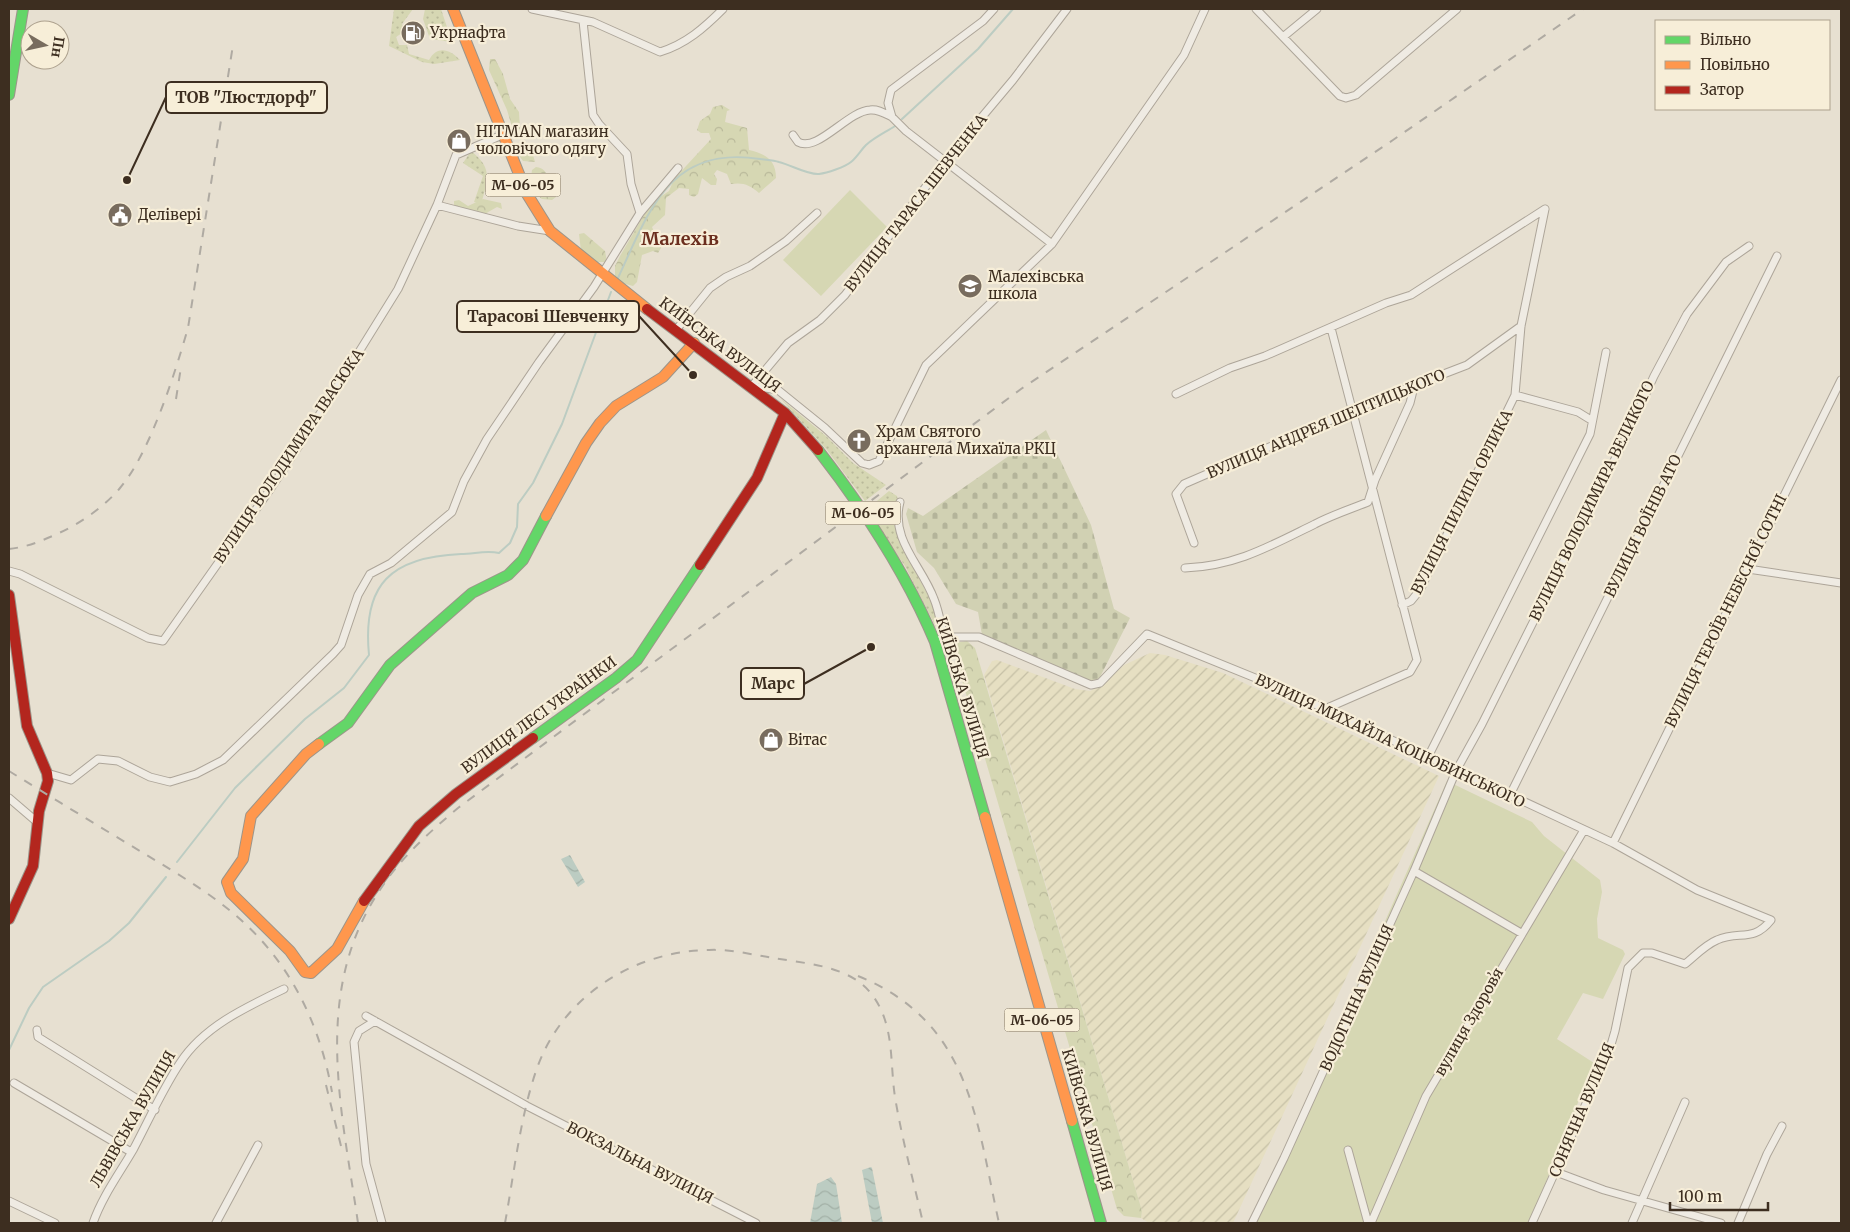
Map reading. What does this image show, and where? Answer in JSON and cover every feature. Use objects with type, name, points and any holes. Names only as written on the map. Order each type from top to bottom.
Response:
[{"type":"main road","points":[[9,95],[12,56],[23,9]]},
{"type":"main road","name":"КИЇВСЬКА ВУЛИЦЯ","points":[[453,9],[527,194],[550,231],[603,275],[752,386],[785,413],[804,432],[828,463],[909,582],[939,640],[1101,1223]]},
{"type":"main road","name":"ВУЛИЦЯ ЛЕСІ УКРАЇНКИ","points":[[694,343],[663,377],[616,406],[600,423],[586,443],[523,560],[508,575],[472,594],[390,666],[348,723],[306,754],[251,816],[243,859],[227,882],[227,885],[231,893],[290,951],[300,968],[311,973],[337,950],[368,894],[418,826],[456,794],[616,678],[637,660],[757,478],[785,413]]},
{"type":"main road","points":[[9,594],[27,726],[47,773],[48,786],[38,822],[33,866],[9,919]]},
{"type":"street","points":[[532,9],[593,22],[660,52],[675,47],[689,39],[723,9]]},
{"type":"street","points":[[892,117],[888,103],[891,90],[983,21],[994,9]]},
{"type":"street","name":"ВУЛИЦЯ ТАРАСА ШЕВЧЕНКА","points":[[752,386],[788,343],[820,320],[845,295],[945,161],[1013,80],[1067,9]]},
{"type":"street","points":[[752,386],[778,390],[825,428],[858,460],[869,465],[876,464],[882,457],[926,365],[1052,244],[1184,54],[1205,9]]},
{"type":"street","points":[[1256,9],[1340,96],[1346,98],[1356,95],[1457,9]]},
{"type":"street","points":[[1283,37],[1317,9]]},
{"type":"street","points":[[583,21],[593,115],[598,124],[627,154],[631,184],[640,213]]},
{"type":"street","points":[[793,136],[798,142],[808,144],[821,138],[863,111],[878,110],[892,117],[921,145],[945,161],[1052,244]]},
{"type":"street","name":"ВУЛИЦЯ ВОЛОДИМИРА ІВАСЮКА","points":[[9,571],[20,574],[148,638],[163,641],[269,491],[331,398],[398,289],[436,205],[456,155],[502,135]]},
{"type":"street","points":[[47,773],[71,780],[98,759],[118,761],[150,777],[170,782],[196,774],[223,760],[342,645],[358,595],[370,574],[391,563],[452,512],[464,481],[487,439],[539,362],[603,275],[640,213],[678,168]]},
{"type":"street","points":[[436,205],[518,226],[550,231]]},
{"type":"street","points":[[1176,394],[1230,368],[1265,356],[1419,291],[1545,209],[1521,326],[1514,395]]},
{"type":"street","points":[[676,330],[710,288],[726,277],[750,266],[786,241],[817,214]]},
{"type":"street","name":"ВУЛИЦЯ ВОЛОДИМИРА ВЕЛИКОГО","points":[[1456,771],[1482,724],[1629,431],[1654,376],[1688,314],[1726,262],[1749,246]]},
{"type":"street","name":"ВУЛИЦЯ ВОЇНІВ АТО","points":[[1509,796],[1777,256]]},
{"type":"street","name":"ВУЛИЦЯ АНДРЕЯ ШЕПТИЦЬКОГО","points":[[1194,543],[1176,494],[1184,484],[1352,413],[1389,395],[1414,387],[1467,365],[1521,326]]},
{"type":"street","points":[[1331,328],[1402,605]]},
{"type":"street","points":[[1591,420],[1606,352]]},
{"type":"street","name":"ВУЛИЦЯ ГЕРОЇВ НЕБЕСНОЇ СОТНІ","points":[[1614,844],[1677,710],[1841,380]]},
{"type":"street","points":[[1185,568],[1220,565],[1260,551],[1316,523],[1368,502],[1410,403],[1414,387]]},
{"type":"street","name":"ВУЛИЦЯ ПИЛИПА ОРЛИКА","points":[[1325,709],[1410,672],[1417,660],[1402,605],[1411,601],[1420,590],[1514,395],[1578,412],[1591,420]]},
{"type":"street","name":"ВУЛИЦЯ ВОЛОДИМИРА ВЕЛИКОГО","points":[[1428,757],[1575,465],[1592,428],[1591,420]]},
{"type":"street","points":[[900,502],[898,527],[907,551],[934,598],[939,640]]},
{"type":"street","points":[[1748,569],[1841,583]]},
{"type":"street","name":"ВУЛИЦЯ МИХАЙЛА КОЦЮБИНСЬКОГО","points":[[939,640],[979,637],[1092,685],[1100,683],[1147,634],[1280,688],[1614,844],[1697,890],[1771,920],[1763,929],[1753,935],[1731,936],[1717,940],[1685,964]]},
{"type":"street","name":"ВОДОГІННА ВУЛИЦЯ","points":[[1252,1223],[1284,1158],[1414,871],[1456,771]]},
{"type":"street","points":[[9,798],[38,822]]},
{"type":"street","name":"вулиця Здоровʼя","points":[[1370,1223],[1426,1096],[1584,830]]},
{"type":"street","points":[[1414,871],[1522,933]]},
{"type":"street","name":"СОНЯЧНА ВУЛИЦЯ","points":[[1532,1223],[1608,1054],[1615,1031],[1628,968],[1643,952],[1652,953],[1685,964]]},
{"type":"street","name":"ЛЬВІВСЬКА ВУЛИЦЯ","points":[[93,1223],[107,1191],[131,1152],[180,1062],[200,1041],[245,1008],[284,989]]},
{"type":"street","points":[[366,1016],[375,1021],[359,1031],[354,1042],[366,1164],[382,1223]]},
{"type":"street","name":"ВОКЗАЛЬНА ВУЛИЦЯ","points":[[375,1021],[523,1103],[756,1223]]},
{"type":"street","points":[[37,1030],[38,1037],[47,1045],[84,1065],[154,1110]]},
{"type":"street","points":[[14,1083],[131,1152]]},
{"type":"street","points":[[1632,1223],[1685,1102]]},
{"type":"street","points":[[1738,1223],[1767,1154],[1782,1126]]},
{"type":"street","points":[[216,1223],[258,1146]]},
{"type":"street","points":[[1348,1150],[1370,1223]]},
{"type":"street","points":[[1556,1172],[1604,1190],[1721,1223]]},
{"type":"street","points":[[9,1202],[55,1223]]},
{"type":"shaded area","points":[[1150,653],[1165,655],[1223,673],[1439,776],[1233,1223],[1149,1223],[1141,1218],[1142,1211],[984,675],[992,661],[997,660],[1075,689],[1090,691],[1101,686],[1124,665]]},
{"type":"green space","points":[[394,9],[413,9],[402,24],[405,31],[396,37],[399,45],[407,45],[409,54],[429,60],[436,52],[444,50],[452,53],[460,60],[434,64],[422,62],[389,46]]},
{"type":"green space","points":[[425,9],[441,9],[452,42],[430,39],[423,19]]},
{"type":"green space","points":[[490,59],[495,59],[503,74],[510,99],[519,112],[520,129],[513,130],[507,110],[489,70]]},
{"type":"green space","points":[[722,105],[730,110],[727,111],[725,122],[747,128],[749,150],[765,156],[772,162],[776,178],[759,193],[746,185],[739,183],[731,184],[727,174],[717,170],[714,174],[717,179],[716,185],[711,185],[702,178],[698,194],[694,197],[689,195],[689,189],[679,188],[666,198],[665,215],[652,227],[661,248],[658,253],[653,251],[642,255],[637,282],[633,286],[618,282],[615,277],[615,266],[651,203],[669,191],[674,179],[711,139],[709,133],[701,133],[697,130],[700,121],[710,114],[713,107]]},
{"type":"green space","points":[[519,150],[532,151],[535,162],[523,161],[518,154]]},
{"type":"green space","points":[[471,151],[483,163],[486,169],[487,181],[481,204],[474,202],[483,176],[463,163]]},
{"type":"green space","points":[[536,167],[541,168],[547,175],[556,197],[552,200],[542,199],[533,189],[531,174],[532,170]]},
{"type":"green space","points":[[850,190],[887,227],[821,296],[783,260]]},
{"type":"green space","points":[[483,199],[501,203],[502,209],[497,207],[483,215],[454,207],[454,201],[459,200],[468,206]]},
{"type":"green space","points":[[584,233],[605,251],[607,262],[593,262],[581,251],[579,234]]},
{"type":"green space","points":[[781,399],[826,436],[853,463],[886,485],[865,501],[827,450]]},
{"type":"green space","points":[[1046,430],[1091,525],[1114,609],[1130,618],[1100,677],[1094,682],[982,635],[978,612],[956,604],[934,568],[917,552],[906,514],[908,508],[923,516]]},
{"type":"green space","points":[[889,491],[897,496],[898,501],[893,515],[899,540],[933,605],[939,633],[905,566],[866,510]]},
{"type":"green space","points":[[967,641],[975,648],[1142,1211],[1141,1218],[1124,1216],[1117,1209],[952,646],[955,643]]},
{"type":"green space","points":[[1447,781],[1532,822],[1544,836],[1600,880],[1602,892],[1597,919],[1598,938],[1623,950],[1625,954],[1603,999],[1583,993],[1557,1039],[1594,1063],[1533,1214],[1527,1223],[1256,1223],[1295,1125]]},
{"type":"water","points":[[570,855],[585,882],[578,887],[561,859]]},
{"type":"water","points":[[871,1167],[883,1223],[872,1223],[862,1170]]},
{"type":"water","points":[[831,1177],[836,1184],[842,1223],[810,1223],[817,1184]]},
{"type":"waterway","points":[[902,119],[978,49],[1013,9]]},
{"type":"waterway","points":[[618,278],[653,206],[667,187],[684,172],[704,162],[729,157],[774,161],[810,173],[819,174],[836,170],[848,164],[869,142],[895,126]]},
{"type":"waterway","points":[[177,862],[235,788],[305,719],[344,688],[369,655],[368,630],[371,610],[377,593],[386,579],[399,569],[416,561],[437,556],[485,552],[499,553],[510,543],[517,527],[518,504],[533,483],[562,424],[611,292]]},
{"type":"waterway","points":[[9,1050],[29,1008],[43,987],[109,941],[129,923],[166,877]]},
{"type":"railway","points":[[358,1223],[339,1091],[337,1047],[339,1004],[347,962],[362,921],[386,881],[420,842],[458,808],[1021,389],[1393,140],[1583,9]]},
{"type":"railway","points":[[9,549],[28,545],[53,536],[92,514],[120,488],[131,473],[151,434],[169,389],[188,328],[233,45]]},
{"type":"railway","points":[[176,399],[181,367]]},
{"type":"railway","points":[[9,771],[191,883],[249,927],[275,957],[298,992],[322,1051],[332,1092]]},
{"type":"railway","points":[[505,1223],[530,1089],[547,1045],[563,1021],[582,1000],[603,983],[627,969],[653,959],[681,952],[709,950],[739,952],[825,967],[852,977],[873,996],[880,1008],[889,1034],[896,1103],[923,1223]]},
{"type":"railway","points":[[858,976],[896,996],[924,1020],[946,1047],[962,1078],[974,1112],[999,1223]]},
{"type":"railway","points":[[326,1085],[341,1146]]},
{"type":"traffic: fast","points":[[9,95],[23,9]]},
{"type":"traffic: fast","points":[[818,450],[868,518],[924,616],[935,642],[985,817]]},
{"type":"traffic: fast","points":[[319,744],[348,723],[390,665],[472,593],[508,575],[523,560],[546,516]]},
{"type":"traffic: fast","points":[[533,738],[616,678],[637,660],[700,565]]},
{"type":"traffic: fast","points":[[1072,1121],[1101,1223]]},
{"type":"traffic: slow","points":[[453,9],[527,194],[550,231],[647,309]]},
{"type":"traffic: slow","points":[[546,516],[586,443],[600,423],[616,406],[663,377],[694,343]]},
{"type":"traffic: slow","points":[[319,744],[306,754],[251,816],[243,859],[227,882],[231,893],[290,951],[305,972],[311,973],[337,949],[364,901]]},
{"type":"traffic: slow","points":[[985,817],[1072,1121]]},
{"type":"traffic: jam","points":[[647,309],[785,413],[818,450]]},
{"type":"traffic: jam","points":[[700,565],[757,478],[785,413]]},
{"type":"traffic: jam","points":[[9,595],[27,726],[47,773],[48,781],[39,811],[33,866],[9,919]]},
{"type":"traffic: jam","points":[[364,901],[419,826],[456,794],[533,738]]},
{"type":"place","name":"Укрнафта","points":[[413,33]]},
{"type":"place","name":"HITMAN магазин чоловічого одягу","points":[[459,141]]},
{"type":"place","name":"ТОВ \"Люстдорф\"","points":[[127,180]]},
{"type":"place","name":"Делівері","points":[[120,215]]},
{"type":"place","name":"Малехівська школа","points":[[970,286]]},
{"type":"place","name":"Тарасові Шевченку","points":[[693,375]]},
{"type":"place","name":"Храм Святого архангела Михаїла РКЦ","points":[[859,441]]},
{"type":"place","name":"Марс","points":[[871,647]]},
{"type":"place","name":"Вітас","points":[[771,740]]},
{"type":"district","name":"Малехів","points":[[680,239]]}]
